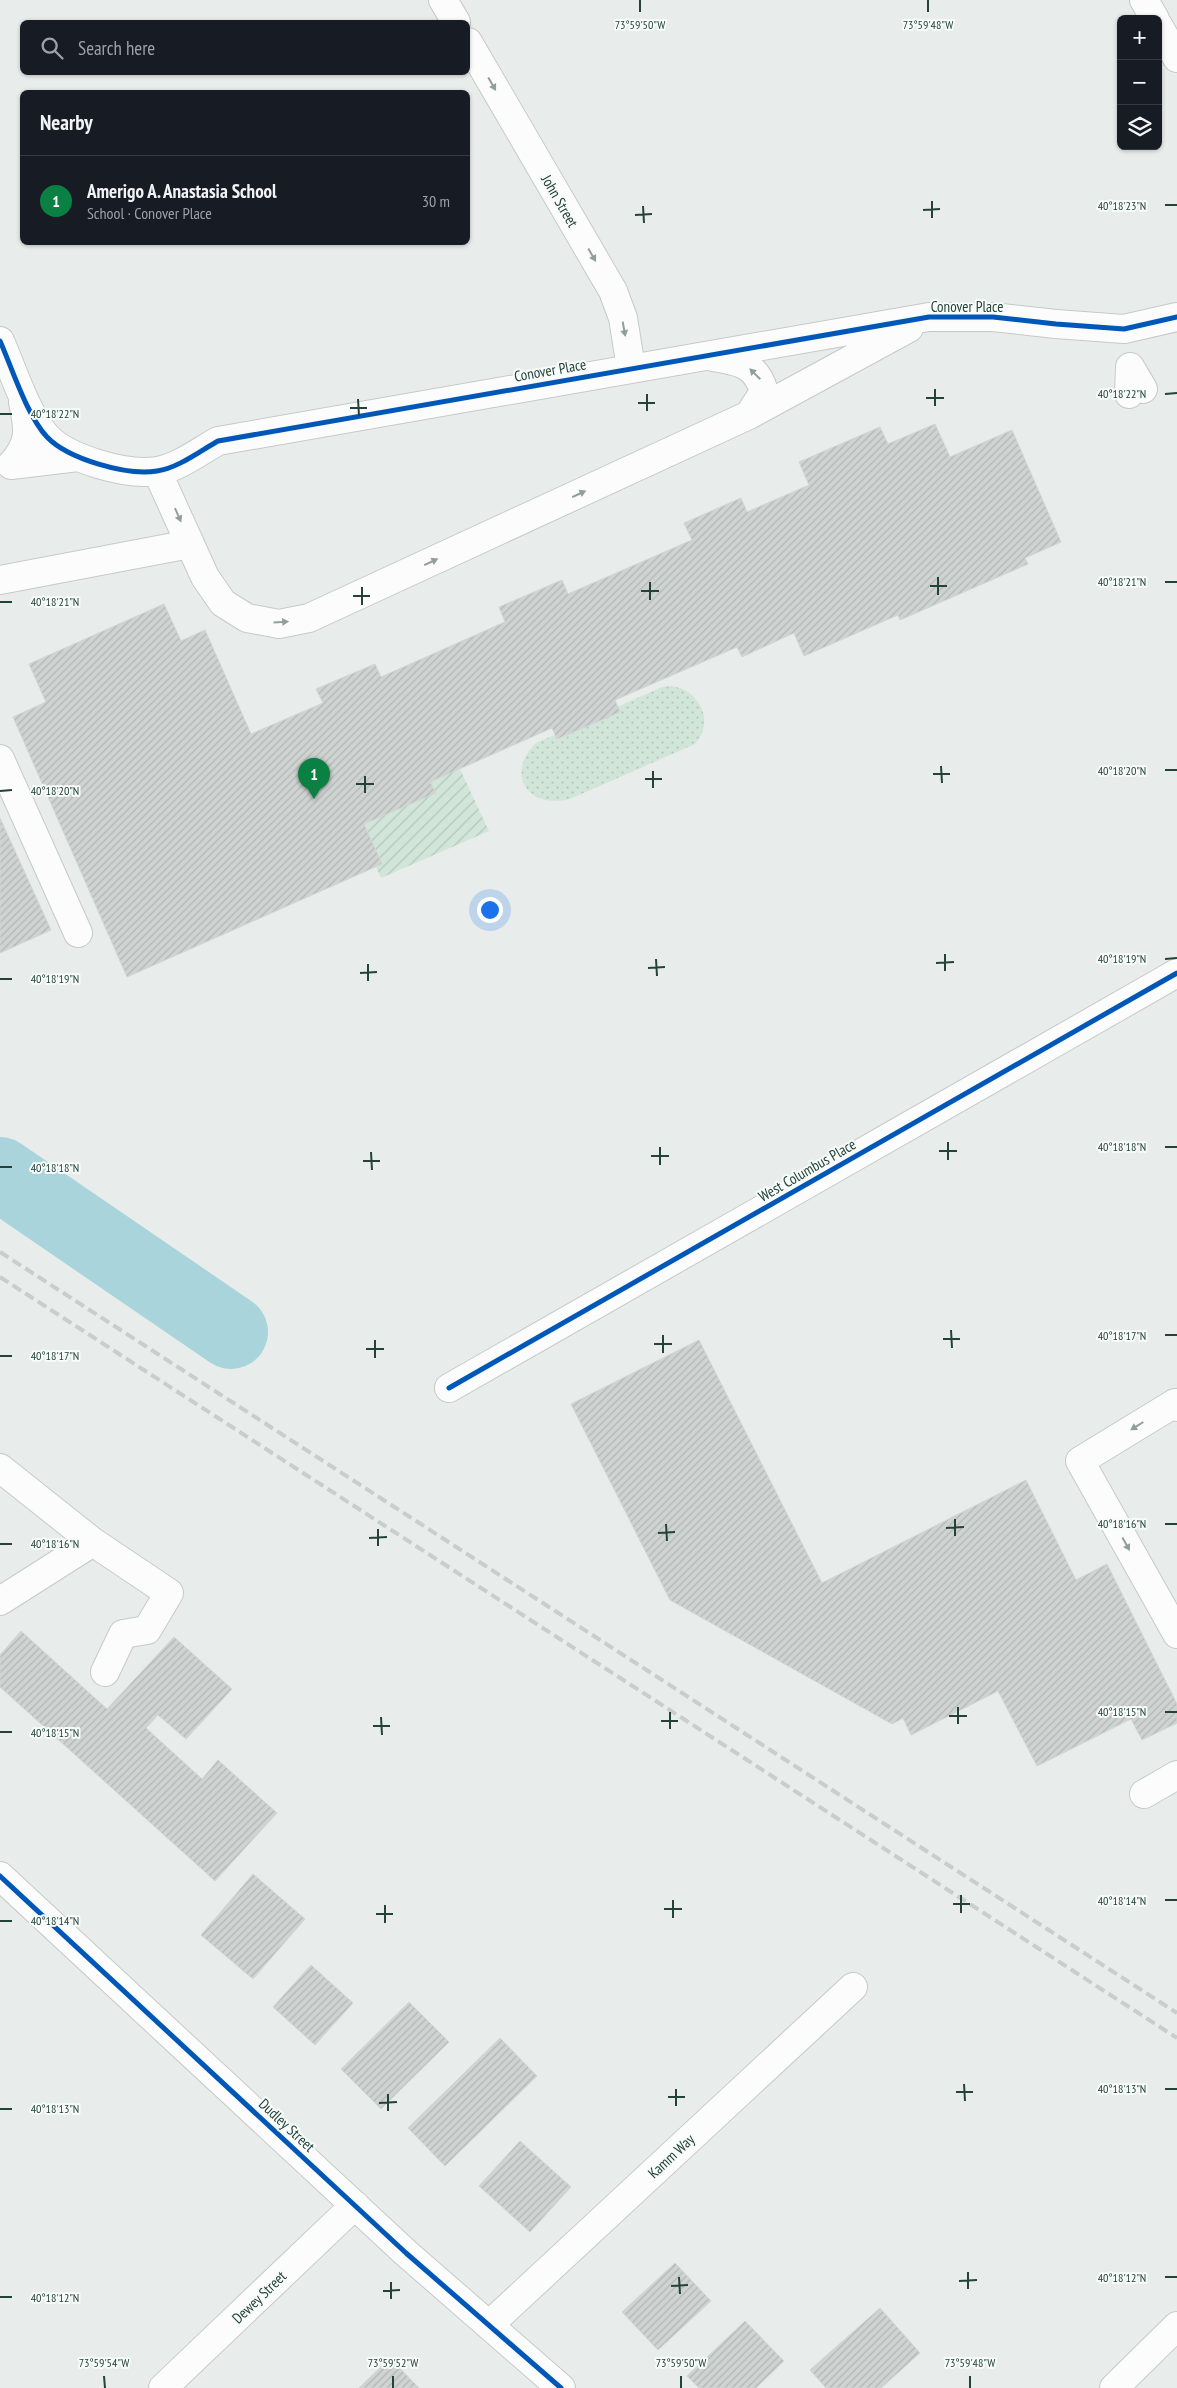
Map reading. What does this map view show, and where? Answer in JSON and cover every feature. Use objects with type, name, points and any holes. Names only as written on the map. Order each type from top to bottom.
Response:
[{"type":"street","points":[[443,0],[455,20]]},
{"type":"street","points":[[1144,0],[1153,15]]},
{"type":"street","points":[[1162,32],[1177,58]]},
{"type":"street","name":"John Street","points":[[470,45],[613,291],[622,318],[631,368]]},
{"type":"street","points":[[158,471],[205,577],[223,603],[247,618],[279,624],[308,618],[749,415],[929,317]]},
{"type":"street","name":"Conover Place","points":[[0,341],[34,417],[47,437],[78,457],[122,471],[158,471],[218,441],[929,317],[993,317],[1124,329],[1177,317]]},
{"type":"street","points":[[1131,327],[1134,383]]},
{"type":"street","points":[[705,356],[743,363],[761,378],[764,392],[749,415]]},
{"type":"street","points":[[20,387],[28,426],[27,439],[22,452],[11,465],[78,457]]},
{"type":"street","points":[[0,580],[190,544]]},
{"type":"street","points":[[0,758],[78,934]]},
{"type":"street","name":"West Columbus Place","points":[[449,1388],[1177,973]]},
{"type":"street","points":[[1177,1406],[1175,1402],[1080,1461],[1177,1634]]},
{"type":"street","points":[[0,1468],[93,1542],[169,1593],[146,1630],[123,1634],[105,1672]]},
{"type":"street","points":[[0,1602],[93,1542]]},
{"type":"street","points":[[1144,1794],[1177,1775]]},
{"type":"street","name":"Dudley Street","points":[[0,1876],[355,2205],[561,2388]]},
{"type":"street","name":"Kamm Way","points":[[489,2325],[853,1986]]},
{"type":"street","name":"Dewey Street","points":[[163,2388],[355,2205]]},
{"type":"street","points":[[1114,2388],[1177,2326]]},
{"type":"green space","points":[[662,687],[680,688],[689,693],[701,707],[704,725],[701,735],[695,744],[570,799],[555,801],[542,799],[532,794],[525,786],[522,777],[522,766],[527,754],[536,743]]},
{"type":"green space","points":[[460,769],[489,831],[381,878],[376,867],[382,864],[364,824],[435,793],[430,782]]},
{"type":"building","points":[[935,424],[950,457],[1012,430],[1061,542],[1025,558],[1028,564],[900,620],[898,615],[804,656],[794,633],[742,657],[737,647],[615,700],[620,712],[557,739],[552,728],[430,782],[436,793],[364,824],[382,864],[127,977],[13,717],[46,702],[29,664],[164,604],[181,641],[205,630],[251,734],[323,703],[316,689],[375,664],[381,677],[505,622],[499,607],[562,580],[568,594],[692,540],[684,523],[741,498],[747,512],[809,485],[799,462],[880,427],[888,444]]},
{"type":"building","points":[[0,818],[51,930],[0,953]]},
{"type":"building","points":[[699,1340],[822,1583],[1026,1480],[1076,1580],[1107,1564],[1177,1704],[1177,1723],[1142,1740],[1131,1719],[1037,1766],[998,1691],[911,1735],[903,1718],[892,1724],[670,1600],[571,1404]]},
{"type":"building","points":[[21,1631],[107,1709],[174,1637],[232,1689],[186,1739],[158,1715],[146,1728],[202,1779],[218,1760],[277,1813],[215,1881],[0,1687],[0,1655]]},
{"type":"building","points":[[253,1874],[305,1919],[253,1979],[201,1935]]},
{"type":"building","points":[[311,1965],[353,2003],[315,2045],[273,2007]]},
{"type":"building","points":[[409,2002],[449,2042],[381,2109],[341,2069]]},
{"type":"building","points":[[500,2038],[537,2076],[445,2166],[408,2128]]},
{"type":"building","points":[[520,2141],[571,2187],[530,2232],[479,2186]]},
{"type":"building","points":[[675,2263],[711,2301],[658,2350],[622,2312]]},
{"type":"building","points":[[880,2308],[920,2353],[881,2388],[826,2388],[810,2370]]},
{"type":"building","points":[[745,2321],[784,2361],[756,2388],[699,2388],[687,2376]]},
{"type":"building","points":[[390,2358],[419,2388],[359,2388]]},
{"type":"waterway","points":[[0,1174],[231,1332]]},
{"type":"railway","points":[[0,1252],[1177,2013]]},
{"type":"railway","points":[[0,1277],[1177,2038]]},
{"type":"cycle path","points":[[0,341],[27,405],[47,437],[57,445],[83,459],[115,468],[145,472],[157,471],[173,466],[189,459],[218,441],[929,317],[993,317],[1124,329],[1177,317]]},
{"type":"cycle path","points":[[449,1388],[1177,973]]},
{"type":"cycle path","points":[[0,1876],[406,2253],[561,2388]]},
{"type":"place","name":"Amerigo A. Anastasia School","points":[[314,799]]}]
